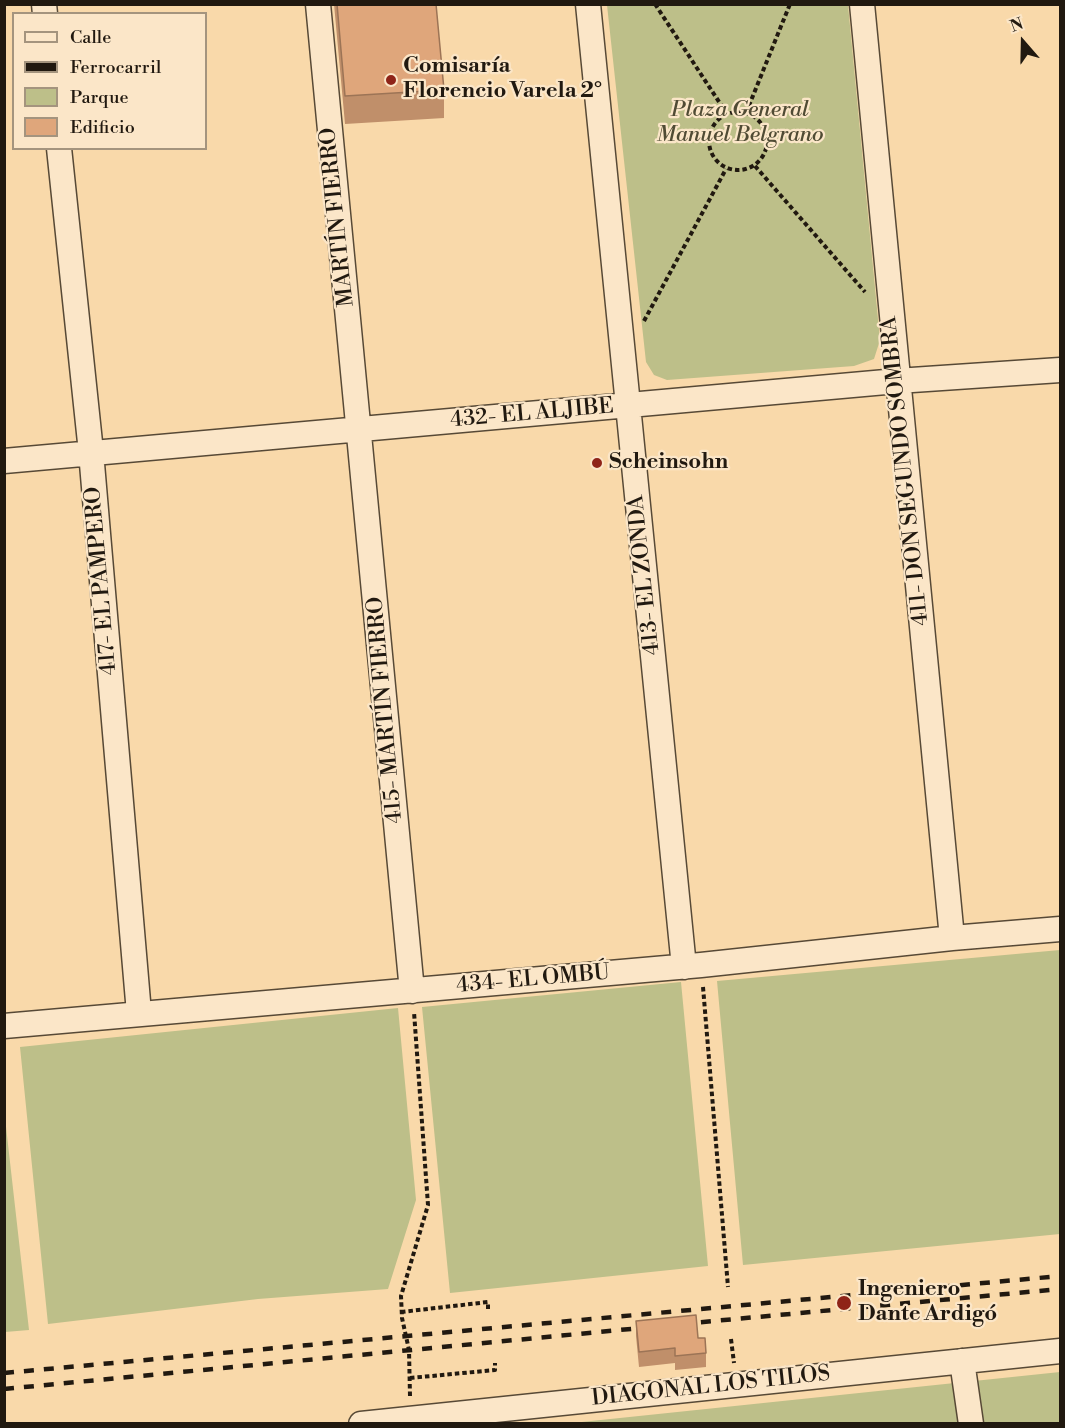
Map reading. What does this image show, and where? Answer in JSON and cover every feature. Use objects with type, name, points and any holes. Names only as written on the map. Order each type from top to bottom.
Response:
[{"type":"street","name":"MARTÍN FIERRO","points":[[318,4],[359,430]]},
{"type":"street","name":"413- EL ZONDA","points":[[588,4],[629,405],[692,966]]},
{"type":"street","name":"411- DON SEGUNDO SOMBRA","points":[[862,4],[952,938]]},
{"type":"street","name":"417- EL PAMPERO","points":[[59,150],[91,452],[139,1013]]},
{"type":"street","name":"432- EL ALJIBE","points":[[4,461],[897,381],[1060,370]]},
{"type":"street","name":"415- MARTÍN FIERRO","points":[[359,430],[412,991]]},
{"type":"street","name":"434- EL OMBÚ","points":[[4,1026],[692,966],[952,938],[1060,929]]},
{"type":"street","name":"DIAGONAL LOS TILOS","points":[[361,1424],[411,1419],[447,1419],[1060,1350]]},
{"type":"street","points":[[962,1361],[971,1424]]},
{"type":"path","points":[[655,4],[727,114]]},
{"type":"path","points":[[746,113],[790,4]]},
{"type":"path","points":[[746,113],[754,117],[766,132],[768,141],[766,151],[755,166],[746,170],[726,169],[712,156],[709,136],[712,127],[718,119],[727,114],[746,113]]},
{"type":"path","points":[[755,166],[891,321]]},
{"type":"path","points":[[624,358],[726,169]]},
{"type":"path","points":[[692,966],[728,1287]]},
{"type":"path","points":[[411,1419],[409,1350],[401,1312],[401,1296],[428,1205],[412,991]]},
{"type":"path","points":[[401,1312],[488,1302],[488,1309]]},
{"type":"path","points":[[410,1378],[495,1370],[495,1362]]},
{"type":"green space","name":"Plaza General Manuel Belgrano","points":[[607,5],[848,5],[880,340],[874,359],[854,366],[667,380],[654,375],[646,362]]},
{"type":"green space","points":[[1060,950],[1060,1234],[743,1265],[717,981]]},
{"type":"green space","points":[[681,982],[708,1266],[450,1293],[422,1007]]},
{"type":"green space","points":[[398,1008],[416,1200],[388,1289],[258,1299],[48,1324],[20,1047]]},
{"type":"green space","points":[[4,1109],[29,1330],[5,1332],[4,1332]]},
{"type":"green space","points":[[1060,1372],[1060,1423],[572,1423]]},
{"type":"building","name":"Comisaría Florencio Varela 2°","points":[[337,4],[436,4],[444,90],[345,96]]},
{"type":"building","points":[[696,1315],[698,1338],[705,1338],[706,1353],[675,1356],[675,1348],[639,1352],[636,1321]]},
{"type":"railway","points":[[4,1373],[1060,1276]]},
{"type":"railway","points":[[681,1324],[1060,1289]]},
{"type":"railway","points":[[4,1389],[651,1327]]},
{"type":"place","name":"Comisaría Florencio Varela 2°","points":[[391,80]]},
{"type":"place","name":"Scheinsohn","points":[[597,463]]},
{"type":"place","name":"Ingeniero Dante Ardigó","points":[[844,1303]]}]
